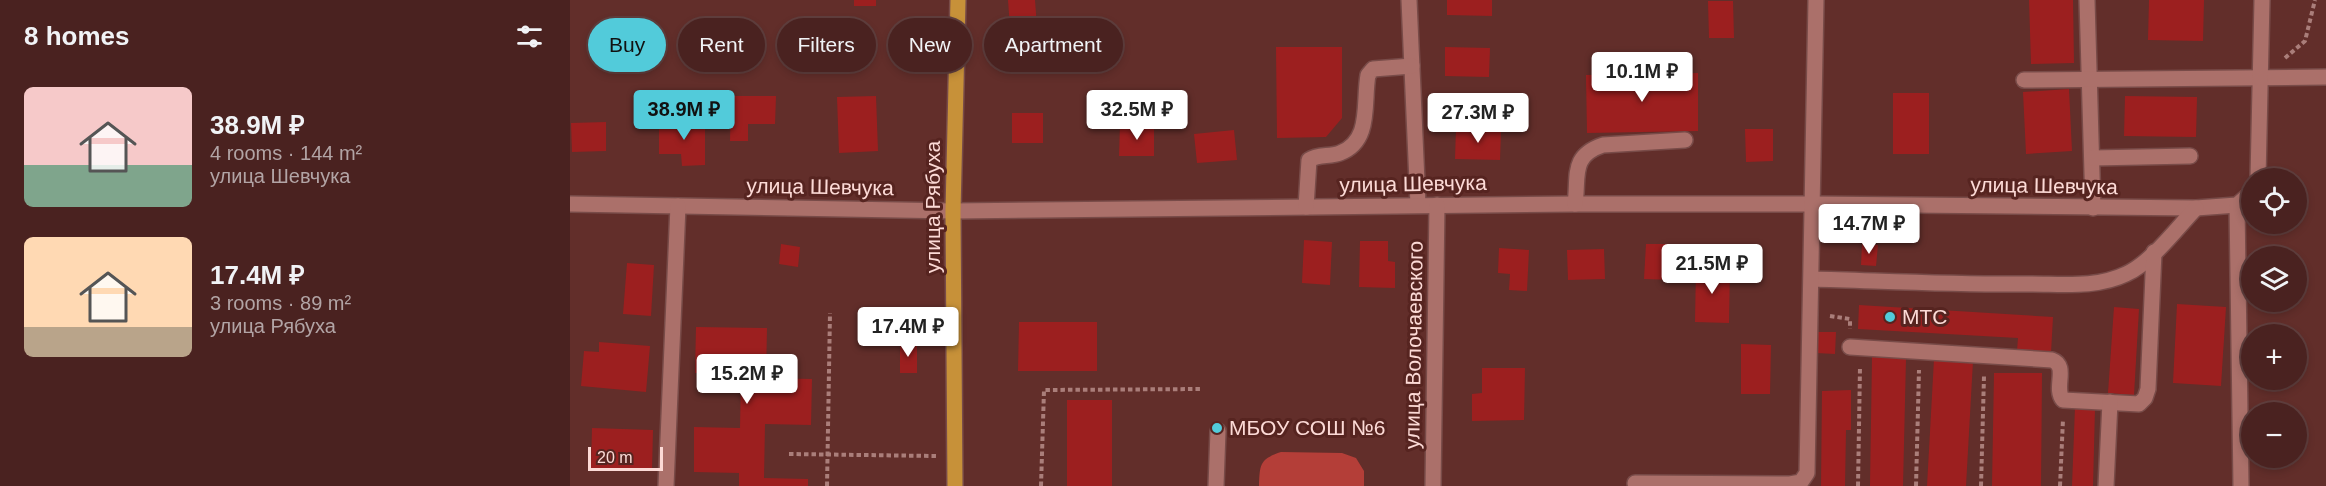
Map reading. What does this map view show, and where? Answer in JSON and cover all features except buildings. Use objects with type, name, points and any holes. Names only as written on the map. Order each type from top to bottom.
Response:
[{"type":"main road","name":"улица Рябуха","points":[[955,486],[953,211],[957,0]]},
{"type":"street","points":[[1409,0],[1418,205]]},
{"type":"street","points":[[1635,483],[1790,484],[1801,482],[1807,473],[1816,0]]},
{"type":"street","points":[[2087,0],[2093,208]]},
{"type":"street","points":[[2258,168],[2262,0]]},
{"type":"street","points":[[1306,207],[1309,160],[1314,157],[1337,154],[1351,148],[1359,139],[1364,126],[1368,75],[1373,69],[1412,66]]},
{"type":"street","points":[[2024,80],[2326,77]]},
{"type":"street","points":[[1575,204],[1577,189],[1575,175],[1578,165],[1585,154],[1593,148],[1603,145],[1685,140]]},
{"type":"street","points":[[2093,159],[2190,156]]},
{"type":"street","points":[[2241,202],[2237,205],[2241,486]]},
{"type":"street","name":"улица Шевчука","points":[[570,204],[953,211],[1575,204],[1813,204],[2093,208],[2196,208],[2237,205]]},
{"type":"street","name":"улица Волочаевского","points":[[1433,486],[1437,205]]},
{"type":"street","points":[[666,486],[678,206]]},
{"type":"street","points":[[1812,279],[1971,285],[2086,284],[2108,281],[2127,274],[2154,252],[2196,208]]},
{"type":"street","points":[[1850,347],[2052,360],[2058,362],[2060,366],[2059,393],[2063,400],[2139,404],[2145,398],[2148,389],[2154,252]]},
{"type":"street","points":[[2106,486],[2109,402]]},
{"type":"street","points":[[1216,486],[1218,431]]},
{"type":"path","points":[[2261,78],[2305,41],[2315,0]]},
{"type":"path","points":[[1833,280],[1830,318],[1851,319],[1848,362],[1861,364],[1858,486]]},
{"type":"path","points":[[827,486],[830,313]]},
{"type":"path","points":[[1916,486],[1919,351]]},
{"type":"path","points":[[1981,486],[1985,354]]},
{"type":"path","points":[[1041,486],[1044,390],[1201,389]]},
{"type":"path","points":[[2060,486],[2063,400]]},
{"type":"path","points":[[789,454],[954,458]]},
{"type":"shaded area","points":[[1281,452],[1342,453],[1356,458],[1364,471],[1364,486],[1259,486],[1262,464],[1268,457]]},
{"type":"place","name":"МТС","points":[[1890,317]]},
{"type":"place","name":"МБОУ СОШ №6","points":[[1217,428]]}]
